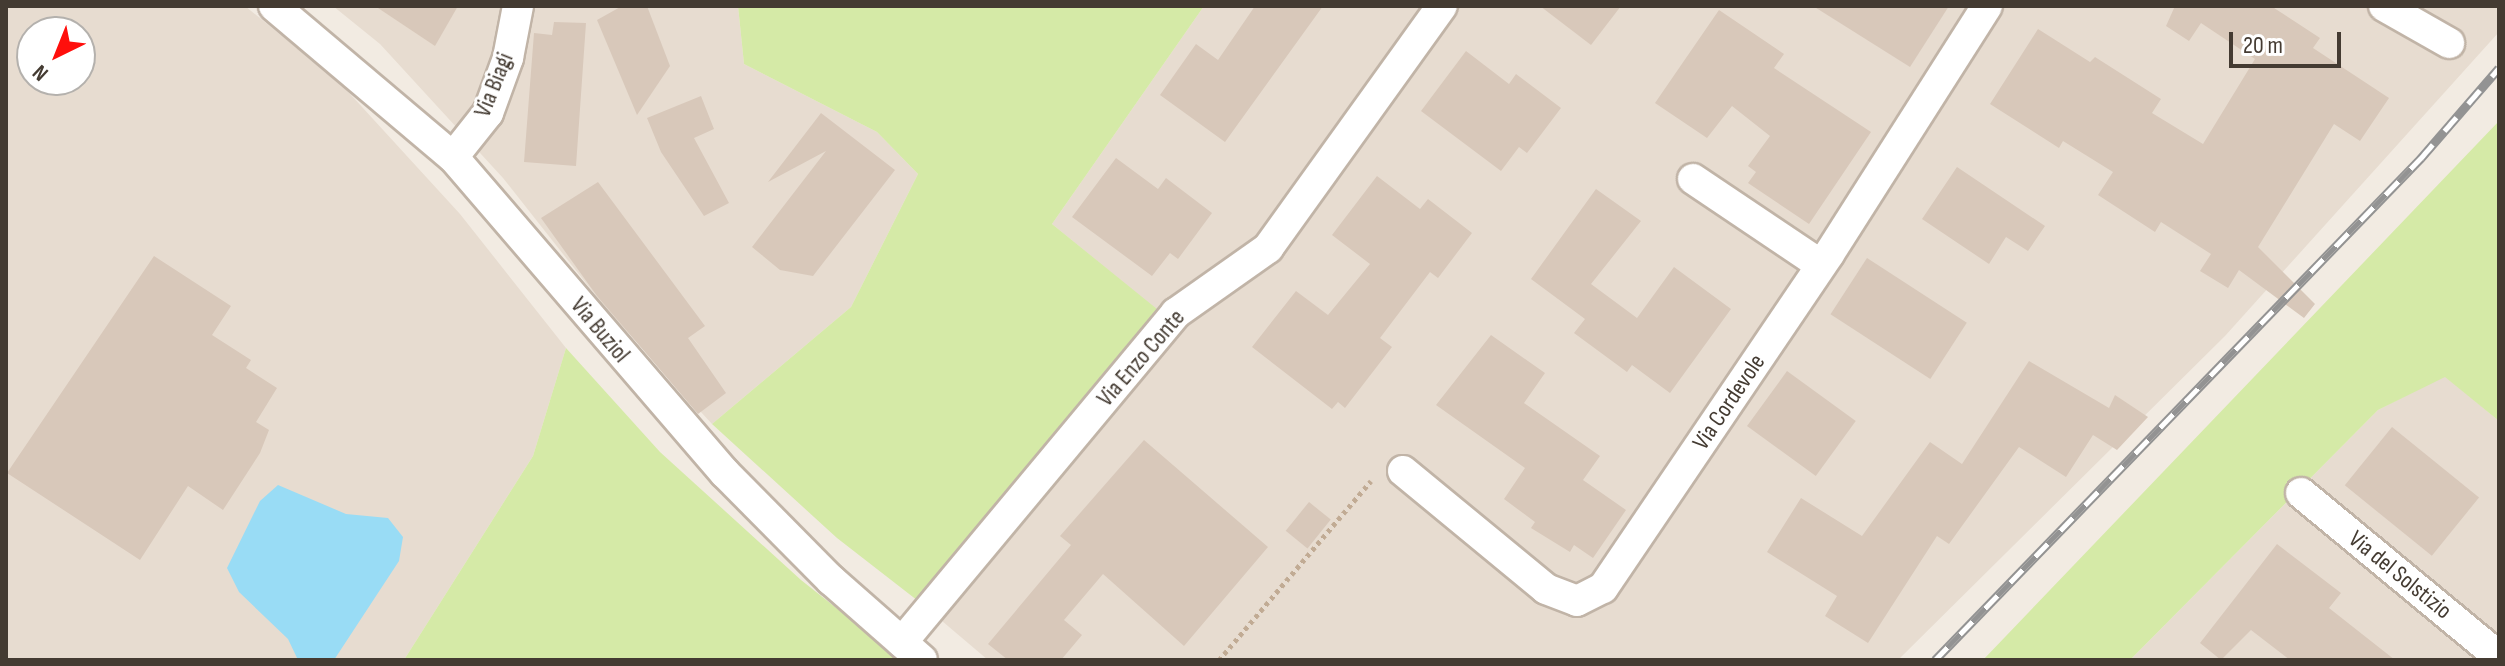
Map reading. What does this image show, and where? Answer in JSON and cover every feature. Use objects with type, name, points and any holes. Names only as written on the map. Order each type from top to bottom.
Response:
[{"type":"street","name":"Via Buziol","points":[[274,6],[453,157],[725,473],[831,580],[912,651]]},
{"type":"street","name":"Via Biagi","points":[[453,157],[488,113],[518,6]]},
{"type":"street","name":"Via Enzo Conte","points":[[912,651],[1176,313],[1268,248],[1442,6]]},
{"type":"street","name":"Via Cordevole","points":[[1403,471],[1546,589],[1577,601],[1603,588],[1821,265],[1987,6]]},
{"type":"street","points":[[2384,6],[2449,43]]},
{"type":"street","points":[[1693,179],[1821,265]]},
{"type":"street","name":"Via del Solstizio","points":[[2301,493],[2499,657]]},
{"type":"path","points":[[1219,660],[1369,482],[1403,471]]},
{"type":"shaded area","points":[[6,6],[245,6],[341,84],[460,214],[566,348],[533,456],[404,660],[6,660]]},
{"type":"shaded area","points":[[333,6],[738,6],[744,64],[877,132],[918,174],[851,307],[712,424],[608,311],[503,178],[380,44]]},
{"type":"shaded area","points":[[1204,6],[2499,6],[2499,32],[2225,336],[1898,660],[988,660],[922,604],[1156,309],[1052,224]]},
{"type":"shaded area","points":[[2445,376],[2499,421],[2499,660],[2130,660],[2378,410]]},
{"type":"green space","points":[[738,6],[1204,6],[1052,224],[1157,309],[922,604],[837,538],[712,424],[851,307],[918,174],[877,132],[744,64]]},
{"type":"green space","points":[[2499,121],[2499,421],[2445,377],[2378,410],[2130,660],[1983,660]]},
{"type":"green space","points":[[566,348],[660,452],[801,580],[902,660],[404,660],[533,456]]},
{"type":"water","points":[[278,485],[346,514],[388,518],[403,537],[399,561],[334,660],[298,660],[288,639],[239,592],[227,568],[260,501]]},
{"type":"building","points":[[375,6],[458,6],[435,46]]},
{"type":"building","points":[[622,6],[647,6],[670,66],[637,115],[597,20]]},
{"type":"building","points":[[1255,6],[1323,6],[1225,142],[1160,95],[1196,44],[1218,60]]},
{"type":"building","points":[[1540,6],[1621,6],[1591,45]]},
{"type":"building","points":[[1813,6],[1949,6],[1910,67]]},
{"type":"building","points":[[2175,6],[2271,6],[2320,38],[2313,48],[2389,98],[2360,141],[2334,124],[2258,247],[2315,304],[2304,318],[2239,270],[2228,288],[2200,271],[2211,254],[2161,222],[2155,232],[2098,195],[2113,172],[2063,141],[2059,148],[1990,104],[2038,29],[2090,62],[2095,57],[2161,99],[2152,113],[2203,144],[2255,59],[2201,23],[2189,41],[2166,26]]},
{"type":"building","points":[[1719,10],[1784,54],[1774,68],[1871,132],[1809,224],[1748,183],[1756,172],[1748,166],[1770,136],[1732,106],[1707,138],[1655,103]]},
{"type":"building","points":[[554,22],[586,23],[576,166],[524,162],[534,33],[552,35]]},
{"type":"building","points":[[1466,51],[1509,84],[1516,74],[1561,108],[1527,153],[1519,147],[1501,171],[1421,111]]},
{"type":"building","points":[[701,96],[714,129],[694,138],[729,203],[704,216],[661,152],[647,118]]},
{"type":"building","points":[[821,113],[895,170],[813,276],[780,270],[752,247],[826,151],[768,182]]},
{"type":"building","points":[[1116,158],[1158,189],[1166,178],[1212,213],[1178,259],[1170,253],[1152,276],[1072,217]]},
{"type":"building","points":[[1957,167],[2045,226],[2028,251],[2006,237],[1989,264],[1922,219]]},
{"type":"building","points":[[1377,176],[1420,209],[1428,199],[1472,233],[1438,278],[1430,272],[1380,338],[1392,347],[1345,408],[1338,402],[1332,409],[1252,347],[1296,291],[1328,315],[1370,264],[1332,235]]},
{"type":"building","points":[[598,182],[705,326],[688,338],[726,393],[698,414],[597,296],[541,218]]},
{"type":"building","points":[[1596,189],[1641,221],[1591,284],[1637,318],[1674,267],[1731,309],[1670,393],[1632,365],[1627,372],[1574,333],[1585,319],[1531,279]]},
{"type":"building","points":[[154,256],[231,306],[212,335],[251,360],[246,368],[277,388],[256,422],[269,430],[260,453],[223,510],[188,486],[140,560],[7,473]]},
{"type":"building","points":[[1867,258],[1967,323],[1930,379],[1831,314]]},
{"type":"building","points":[[1491,335],[1545,373],[1524,403],[1600,456],[1583,480],[1626,510],[1593,558],[1574,545],[1570,552],[1531,528],[1535,522],[1504,499],[1525,468],[1436,405]]},
{"type":"building","points":[[2029,361],[2109,408],[2115,395],[2148,417],[2117,450],[2093,435],[2066,477],[2019,447],[1949,544],[1937,536],[1868,643],[1825,616],[1837,596],[1767,552],[1801,498],[1862,536],[1930,442],[1962,464]]},
{"type":"building","points":[[1787,371],[1856,421],[1816,476],[1747,426]]},
{"type":"building","points":[[2392,427],[2479,497],[2432,556],[2345,485]]},
{"type":"building","points":[[1144,440],[1268,547],[1184,646],[1103,574],[1064,620],[1082,635],[1061,660],[1008,660],[988,644],[1071,545],[1060,536]]},
{"type":"building","points":[[1309,502],[1331,520],[1307,548],[1286,531]]},
{"type":"building","points":[[2277,544],[2341,593],[2329,608],[2395,660],[2290,660],[2251,630],[2221,660],[2200,643]]},
{"type":"railway","points":[[1935,660],[2421,158],[2499,68]]}]
